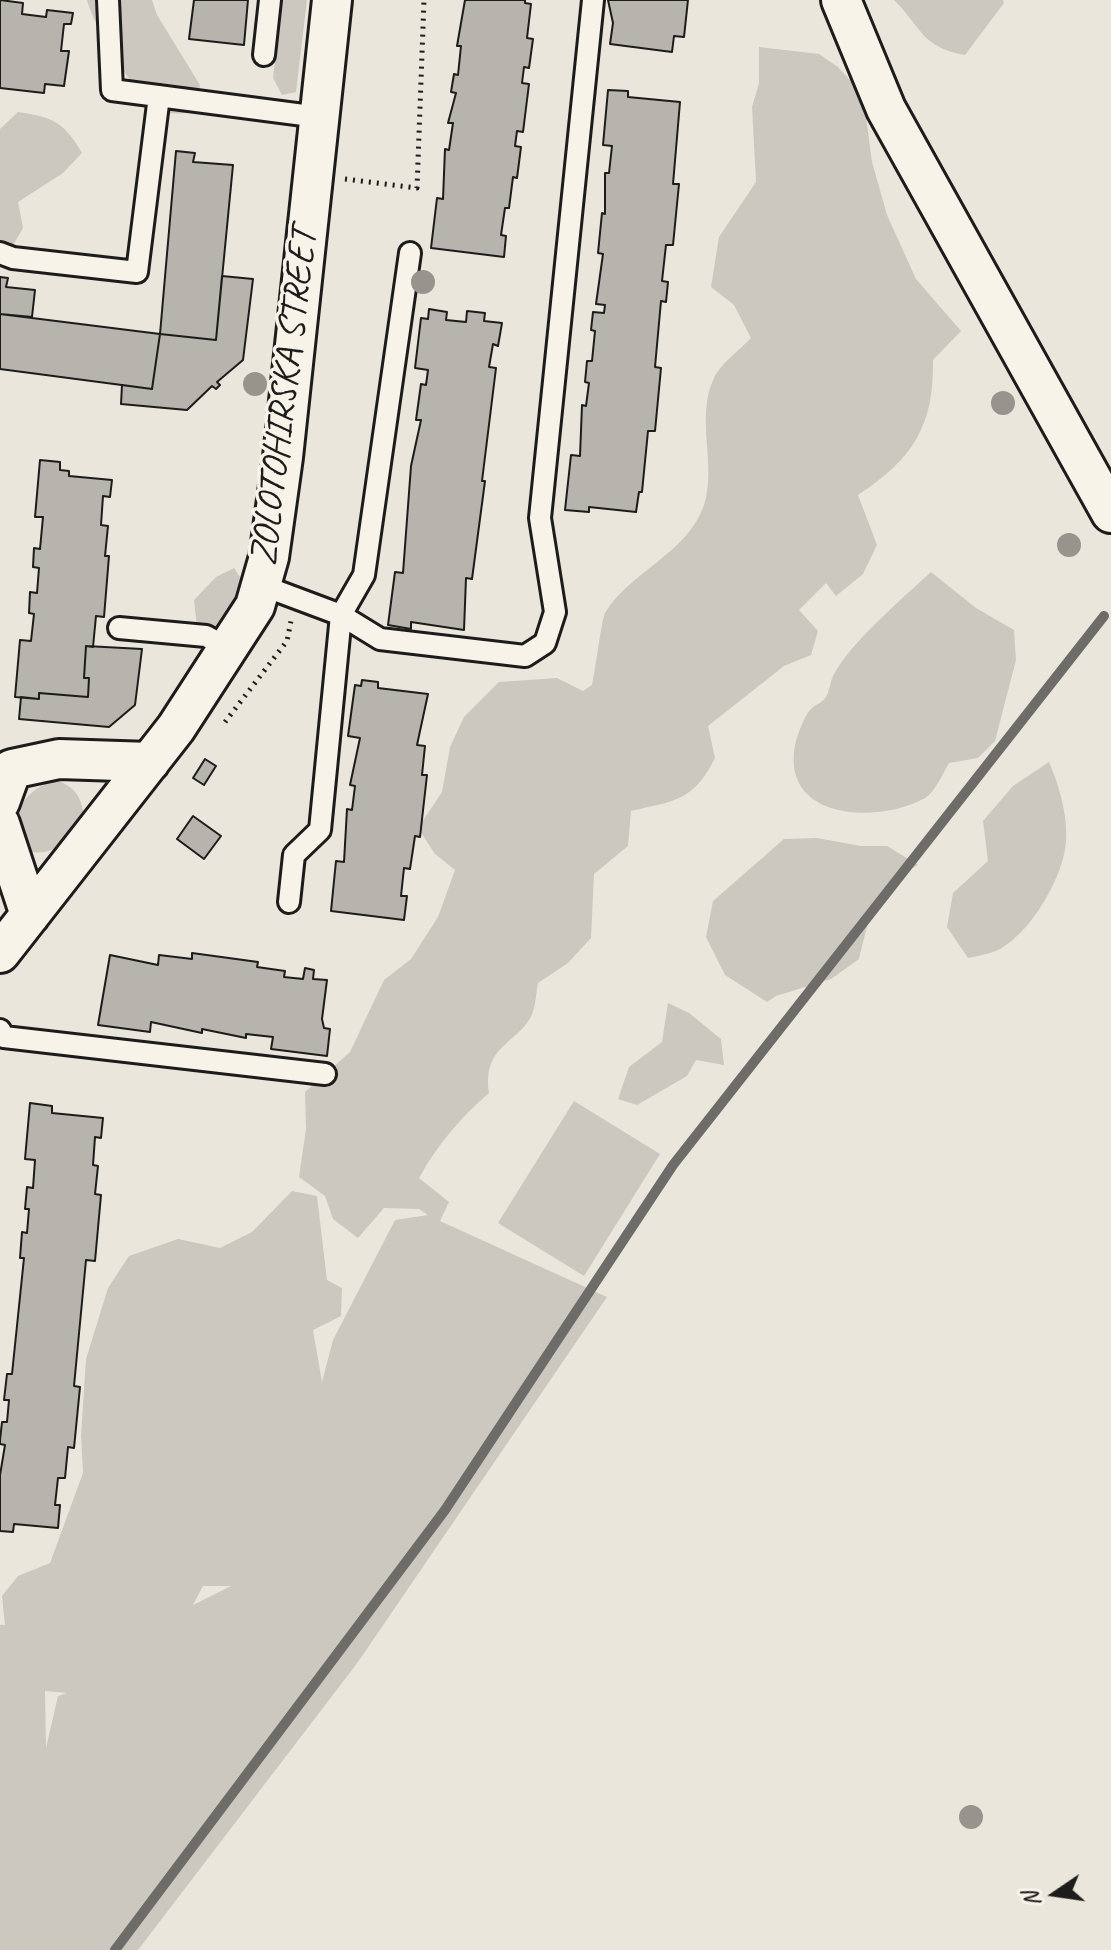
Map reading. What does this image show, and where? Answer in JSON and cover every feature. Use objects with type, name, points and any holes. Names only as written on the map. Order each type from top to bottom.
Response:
[{"type":"street","name":"ZOLOTOHIRSKA STREET","points":[[0,953],[150,762],[255,606],[269,557],[283,457],[332,0]]},
{"type":"street","points":[[841,0],[886,109],[1111,513]]},
{"type":"street","points":[[4,774],[59,759],[150,762]]},
{"type":"street","points":[[0,824],[30,915]]},
{"type":"lane","points":[[108,0],[112,90],[319,117]]},
{"type":"lane","points":[[264,55],[270,0]]},
{"type":"lane","points":[[261,585],[341,615],[380,639],[525,656],[545,643],[555,612],[540,518],[593,0]]},
{"type":"lane","points":[[0,253],[13,258],[137,272],[159,96]]},
{"type":"lane","points":[[289,902],[294,855],[320,830],[341,615],[364,575],[410,253]]},
{"type":"lane","points":[[119,628],[206,636],[228,648]]},
{"type":"lane","points":[[1,1039],[325,1074]]},
{"type":"path","points":[[344,179],[417,188],[424,0]]},
{"type":"shaded area","points":[[87,0],[152,0],[157,15],[200,85],[196,112],[165,112],[142,94],[118,63]]},
{"type":"shaded area","points":[[282,0],[307,0],[296,92],[282,95],[273,78]]},
{"type":"shaded area","points":[[894,0],[1003,0],[1004,3],[965,55],[931,42]]},
{"type":"shaded area","points":[[759,47],[819,54],[838,67],[863,94],[872,162],[887,215],[916,279],[961,331],[933,360],[929,404],[916,439],[893,468],[858,495],[877,545],[863,574],[836,596],[826,583],[799,610],[818,631],[811,655],[784,666],[708,726],[715,758],[699,783],[681,797],[631,811],[628,846],[594,874],[591,938],[568,963],[538,983],[533,1010],[526,1024],[496,1054],[491,1064],[489,1093],[450,1132],[419,1178],[449,1202],[440,1221],[607,1297],[358,1662],[138,1950],[0,1950],[0,1625],[5,1625],[2,1596],[18,1576],[50,1563],[83,1473],[81,1436],[86,1359],[108,1288],[129,1256],[178,1239],[220,1248],[252,1232],[292,1191],[317,1196],[327,1280],[342,1288],[341,1316],[313,1330],[322,1382],[333,1340],[395,1220],[428,1215],[419,1209],[384,1208],[358,1238],[333,1219],[325,1196],[299,1177],[306,1129],[305,1092],[350,1052],[384,980],[411,959],[438,917],[455,870],[435,854],[418,828],[442,792],[450,747],[464,717],[499,682],[557,678],[583,691],[592,685],[605,613],[628,586],[685,537],[704,505],[708,474],[706,409],[709,393],[721,367],[751,338],[734,305],[711,287],[719,237],[756,182],[752,107],[759,83]],"holes":[[[203,1586],[231,1586],[193,1605]],[[45,1691],[67,1693],[58,1696],[46,1748]]]},
{"type":"shaded area","points":[[18,112],[56,123],[69,134],[82,153],[63,173],[18,202],[23,228],[9,252],[0,250],[0,129]]},
{"type":"shaded area","points":[[234,568],[244,583],[231,612],[216,628],[197,628],[194,600],[216,577]]},
{"type":"shaded area","points":[[931,572],[976,608],[1014,630],[1016,660],[995,741],[978,758],[949,763],[929,795],[905,807],[858,813],[835,809],[816,801],[801,787],[794,767],[796,741],[805,718],[826,697],[834,674],[853,648]]},
{"type":"shaded area","points":[[1049,762],[1066,821],[1066,841],[1059,871],[1043,903],[1022,931],[998,950],[968,958],[947,927],[953,893],[988,861],[983,821],[1013,786]]},
{"type":"shaded area","points":[[58,781],[77,794],[84,817],[60,845],[46,852],[26,851],[16,815],[32,792]]},
{"type":"shaded area","points":[[817,838],[861,846],[887,846],[918,865],[882,893],[871,915],[859,959],[831,979],[776,996],[767,1002],[725,975],[706,937],[713,901],[784,839]]},
{"type":"shaded area","points":[[668,1003],[689,1013],[721,1039],[724,1065],[696,1060],[687,1076],[637,1105],[618,1099],[629,1067],[662,1042]]},
{"type":"shaded area","points":[[574,1101],[660,1154],[584,1276],[498,1223]]},
{"type":"building","points":[[0,0],[23,3],[22,14],[46,17],[47,10],[73,13],[71,24],[64,24],[61,51],[69,51],[64,86],[45,84],[44,93],[0,88]]},
{"type":"building","points":[[194,0],[248,0],[244,45],[189,39]]},
{"type":"building","points":[[465,0],[525,0],[525,3],[531,4],[527,38],[533,39],[529,68],[524,67],[522,83],[529,84],[523,132],[517,131],[515,146],[521,147],[517,178],[513,177],[501,235],[506,236],[504,257],[431,248],[437,198],[443,199],[445,149],[449,150],[453,123],[448,123],[456,93],[451,92],[454,74],[458,75],[461,46],[457,46]]},
{"type":"building","points":[[608,0],[688,0],[684,37],[674,36],[672,52],[610,44],[613,23]]},
{"type":"building","points":[[608,90],[628,91],[628,97],[680,102],[673,184],[679,184],[673,245],[666,245],[662,281],[668,282],[666,302],[661,301],[655,367],[661,368],[655,431],[648,431],[642,492],[639,492],[636,512],[589,507],[589,512],[565,510],[571,455],[580,456],[582,405],[586,406],[589,383],[585,382],[587,361],[592,361],[595,331],[591,330],[593,312],[604,313],[605,305],[596,304],[603,254],[598,253],[602,213],[605,214],[605,173],[609,173],[612,146],[603,145]]},
{"type":"building","points":[[176,151],[195,153],[193,162],[233,165],[216,340],[160,334]]},
{"type":"building","points":[[222,276],[253,279],[243,360],[217,382],[220,385],[216,389],[212,386],[187,410],[121,404],[122,385],[152,389],[160,334],[216,340]]},
{"type":"building","points":[[0,277],[8,278],[6,287],[35,290],[32,317],[0,314]]},
{"type":"building","points":[[429,309],[447,312],[446,320],[466,322],[467,311],[485,313],[484,321],[502,323],[498,346],[493,344],[489,367],[496,368],[472,579],[466,578],[464,630],[411,622],[411,629],[388,625],[395,572],[403,573],[411,466],[421,420],[416,420],[421,384],[426,385],[428,370],[415,368],[421,318],[428,319]]},
{"type":"building","points":[[0,314],[160,334],[152,389],[0,369]]},
{"type":"building","points":[[40,460],[60,462],[60,470],[69,471],[69,476],[112,480],[110,497],[103,496],[101,525],[108,526],[105,556],[109,556],[104,617],[96,616],[93,647],[86,646],[84,678],[89,678],[88,697],[39,693],[39,699],[15,697],[20,640],[31,641],[34,614],[29,613],[30,592],[37,593],[39,568],[33,567],[34,548],[40,549],[43,517],[35,517]]},
{"type":"building","points":[[86,646],[142,649],[135,705],[109,727],[19,719],[21,697],[39,699],[39,693],[88,697],[89,678],[84,678]]},
{"type":"building","points":[[362,680],[378,682],[378,688],[428,694],[417,745],[425,746],[422,775],[427,775],[420,837],[415,836],[410,869],[404,868],[401,896],[407,896],[404,920],[331,911],[336,861],[344,862],[347,809],[352,810],[355,786],[350,785],[360,738],[348,736],[355,685],[361,686]]},
{"type":"building","points":[[205,759],[216,766],[204,785],[193,778]]},
{"type":"building","points":[[193,816],[221,836],[204,859],[177,839]]},
{"type":"building","points":[[192,953],[258,962],[257,967],[285,971],[284,977],[303,979],[305,968],[314,970],[313,979],[327,980],[322,1019],[324,1028],[330,1029],[327,1056],[271,1049],[273,1037],[246,1034],[246,1038],[202,1029],[202,1033],[151,1022],[150,1032],[98,1025],[110,955],[158,965],[159,955],[192,959]]},
{"type":"building","points":[[30,1103],[52,1106],[52,1113],[103,1118],[101,1138],[95,1137],[93,1165],[98,1166],[95,1194],[101,1195],[95,1261],[86,1260],[74,1386],[80,1387],[74,1448],[68,1447],[65,1478],[58,1478],[55,1505],[60,1505],[58,1528],[14,1524],[13,1532],[0,1531],[0,1475],[5,1445],[0,1444],[0,1440],[2,1422],[7,1422],[9,1400],[4,1400],[7,1374],[12,1374],[24,1258],[20,1258],[22,1232],[27,1233],[29,1209],[25,1209],[27,1187],[33,1188],[35,1160],[25,1159]]},
{"type":"waterway","points":[[115,1950],[445,1510],[673,1165],[1104,616]]}]
